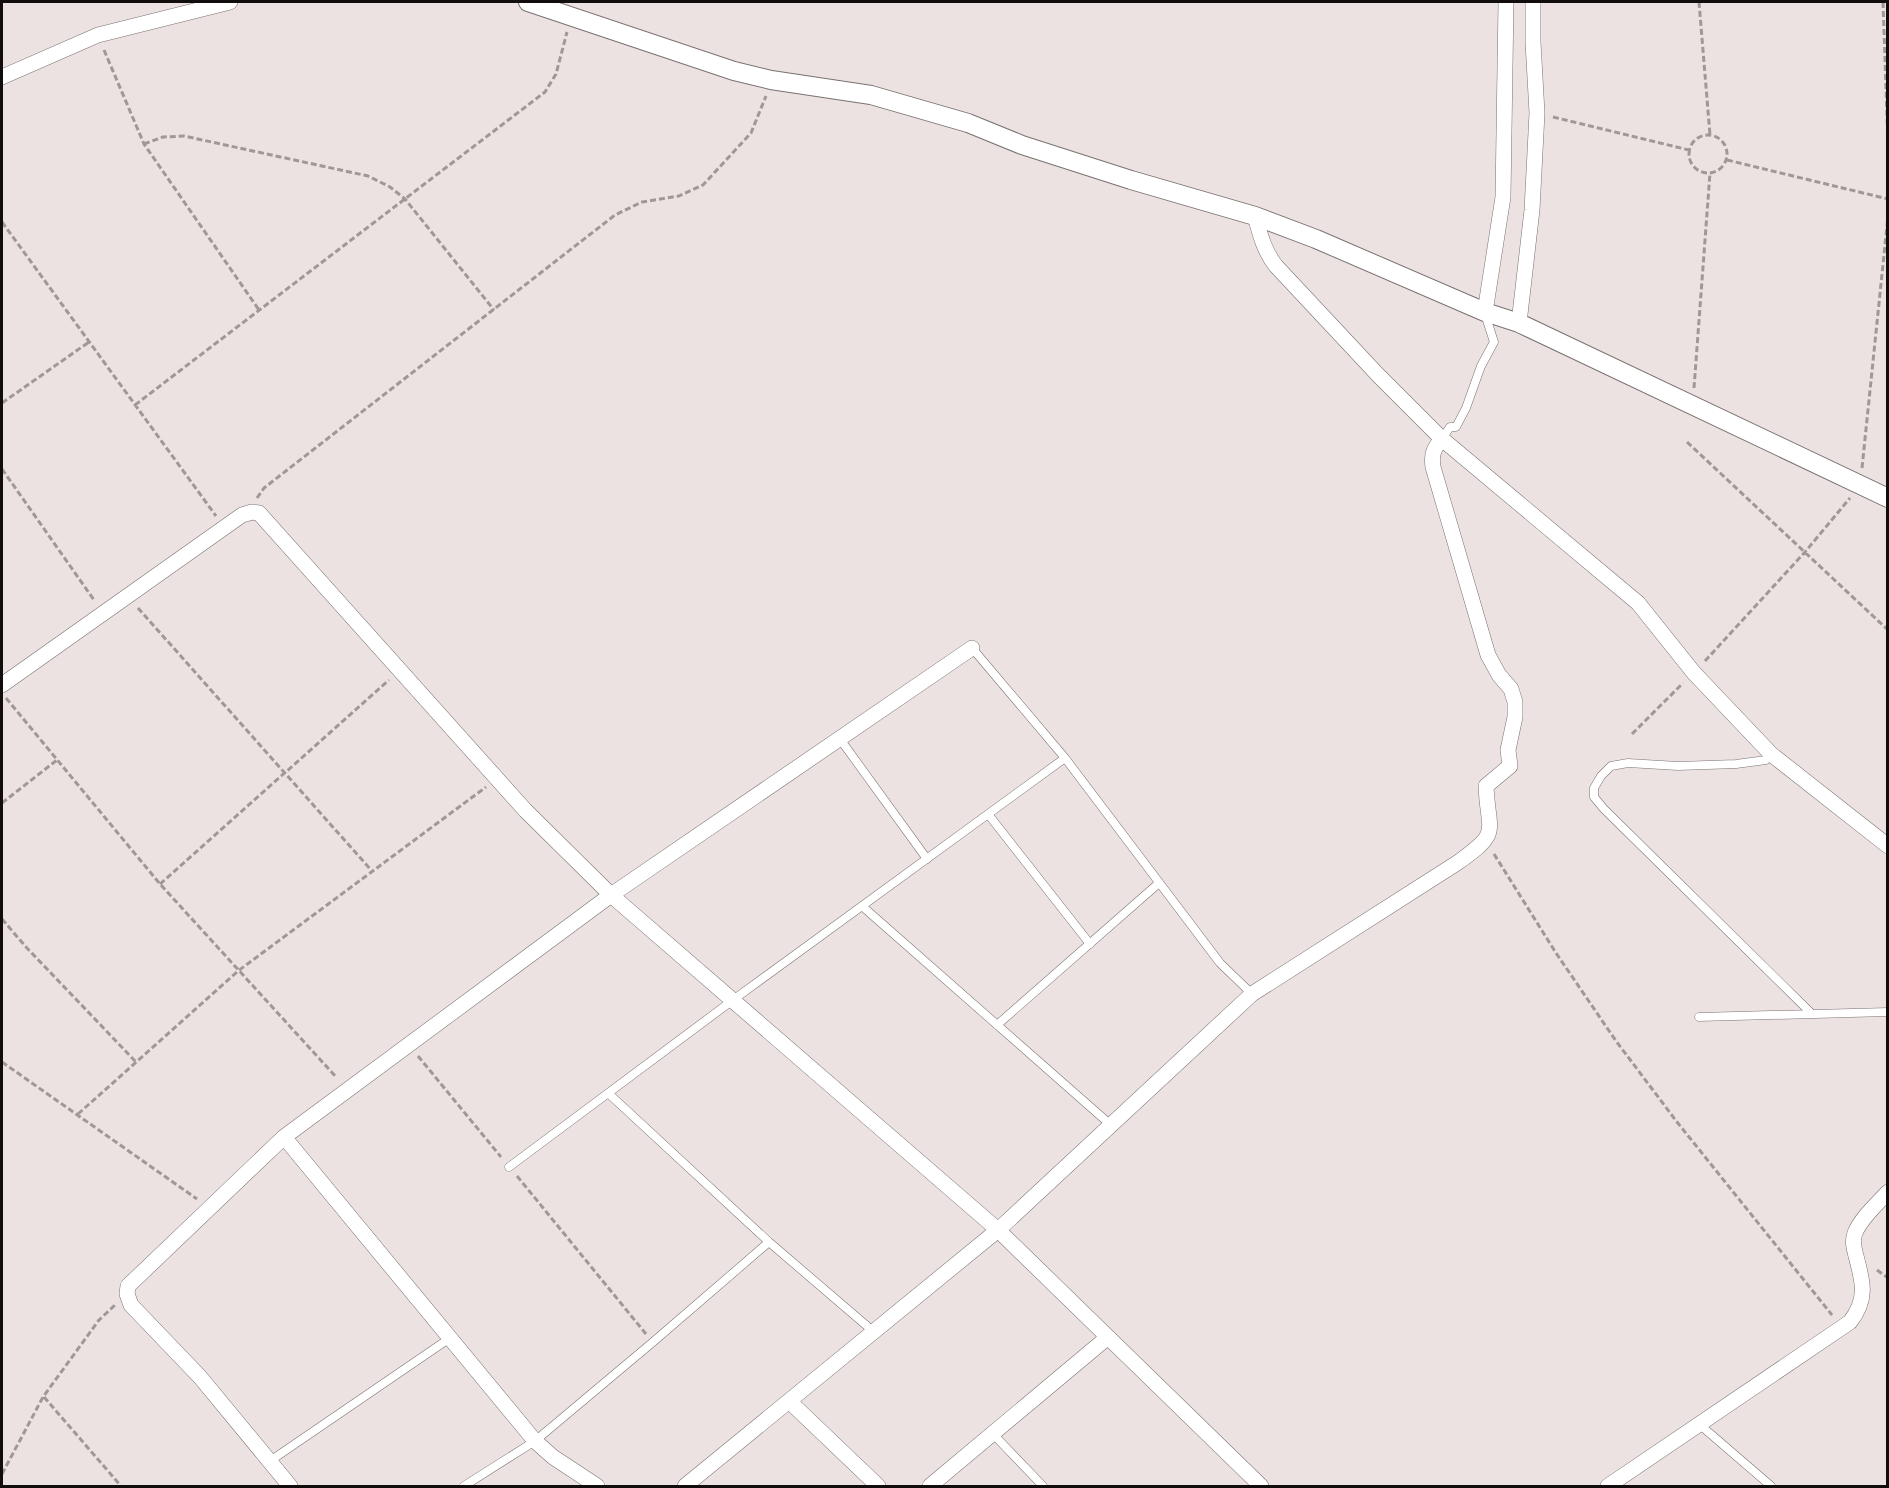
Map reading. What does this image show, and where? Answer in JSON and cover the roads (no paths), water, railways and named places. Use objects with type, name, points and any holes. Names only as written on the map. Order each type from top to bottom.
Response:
[{"type":"street","points":[[2,77],[98,35],[230,2]]},
{"type":"street","points":[[528,2],[734,71],[771,80],[871,95],[894,101],[968,123],[1022,145],[1131,180],[1255,216],[1316,239],[1485,312],[1519,323],[1887,498]]},
{"type":"street","points":[[1485,312],[1503,197],[1506,2]]},
{"type":"street","points":[[1519,323],[1532,210],[1537,113],[1533,2]]},
{"type":"street","points":[[1255,216],[1268,255],[1284,277],[1442,439],[1638,603],[1694,673],[1771,754],[1887,846]]},
{"type":"street","points":[[685,1486],[998,1230],[1252,994],[1457,863],[1485,841],[1490,826],[1486,786],[1510,766],[1508,750],[1515,717],[1515,702],[1488,655],[1433,467],[1432,456],[1435,447],[1442,439]]},
{"type":"street","points":[[2,685],[247,513],[259,513],[525,810],[611,896],[998,1230],[1261,1486]]},
{"type":"street","points":[[290,1486],[200,1377],[135,1310],[128,1300],[128,1286],[284,1137],[611,896],[972,648]]},
{"type":"street","points":[[284,1137],[535,1441],[597,1486]]},
{"type":"street","points":[[1608,1486],[1843,1328],[1855,1315],[1862,1298],[1862,1279],[1853,1245],[1854,1234],[1887,1192]]},
{"type":"street","points":[[930,1486],[1108,1337]]},
{"type":"street","points":[[789,1401],[878,1486]]},
{"type":"lane","points":[[1442,439],[1450,427],[1456,427],[1463,415],[1481,366],[1494,342],[1485,312]]},
{"type":"lane","points":[[972,648],[1065,758],[1220,963],[1252,994]]},
{"type":"lane","points":[[840,739],[927,859]]},
{"type":"lane","points":[[1771,754],[1766,760],[1736,764],[1678,766],[1628,763],[1611,766],[1600,776],[1594,788],[1594,796],[1604,809],[1812,1014]]},
{"type":"lane","points":[[509,1167],[1065,758]]},
{"type":"lane","points":[[988,814],[1090,944]]},
{"type":"lane","points":[[997,1025],[1159,883]]},
{"type":"lane","points":[[862,906],[1112,1125]]},
{"type":"lane","points":[[1699,1017],[1887,1012]]},
{"type":"lane","points":[[608,1093],[769,1242],[874,1332]]},
{"type":"lane","points":[[464,1486],[535,1441],[769,1242]]},
{"type":"lane","points":[[270,1461],[450,1338]]},
{"type":"lane","points":[[1699,1424],[1772,1486]]},
{"type":"lane","points":[[993,1434],[1043,1486]]}]
